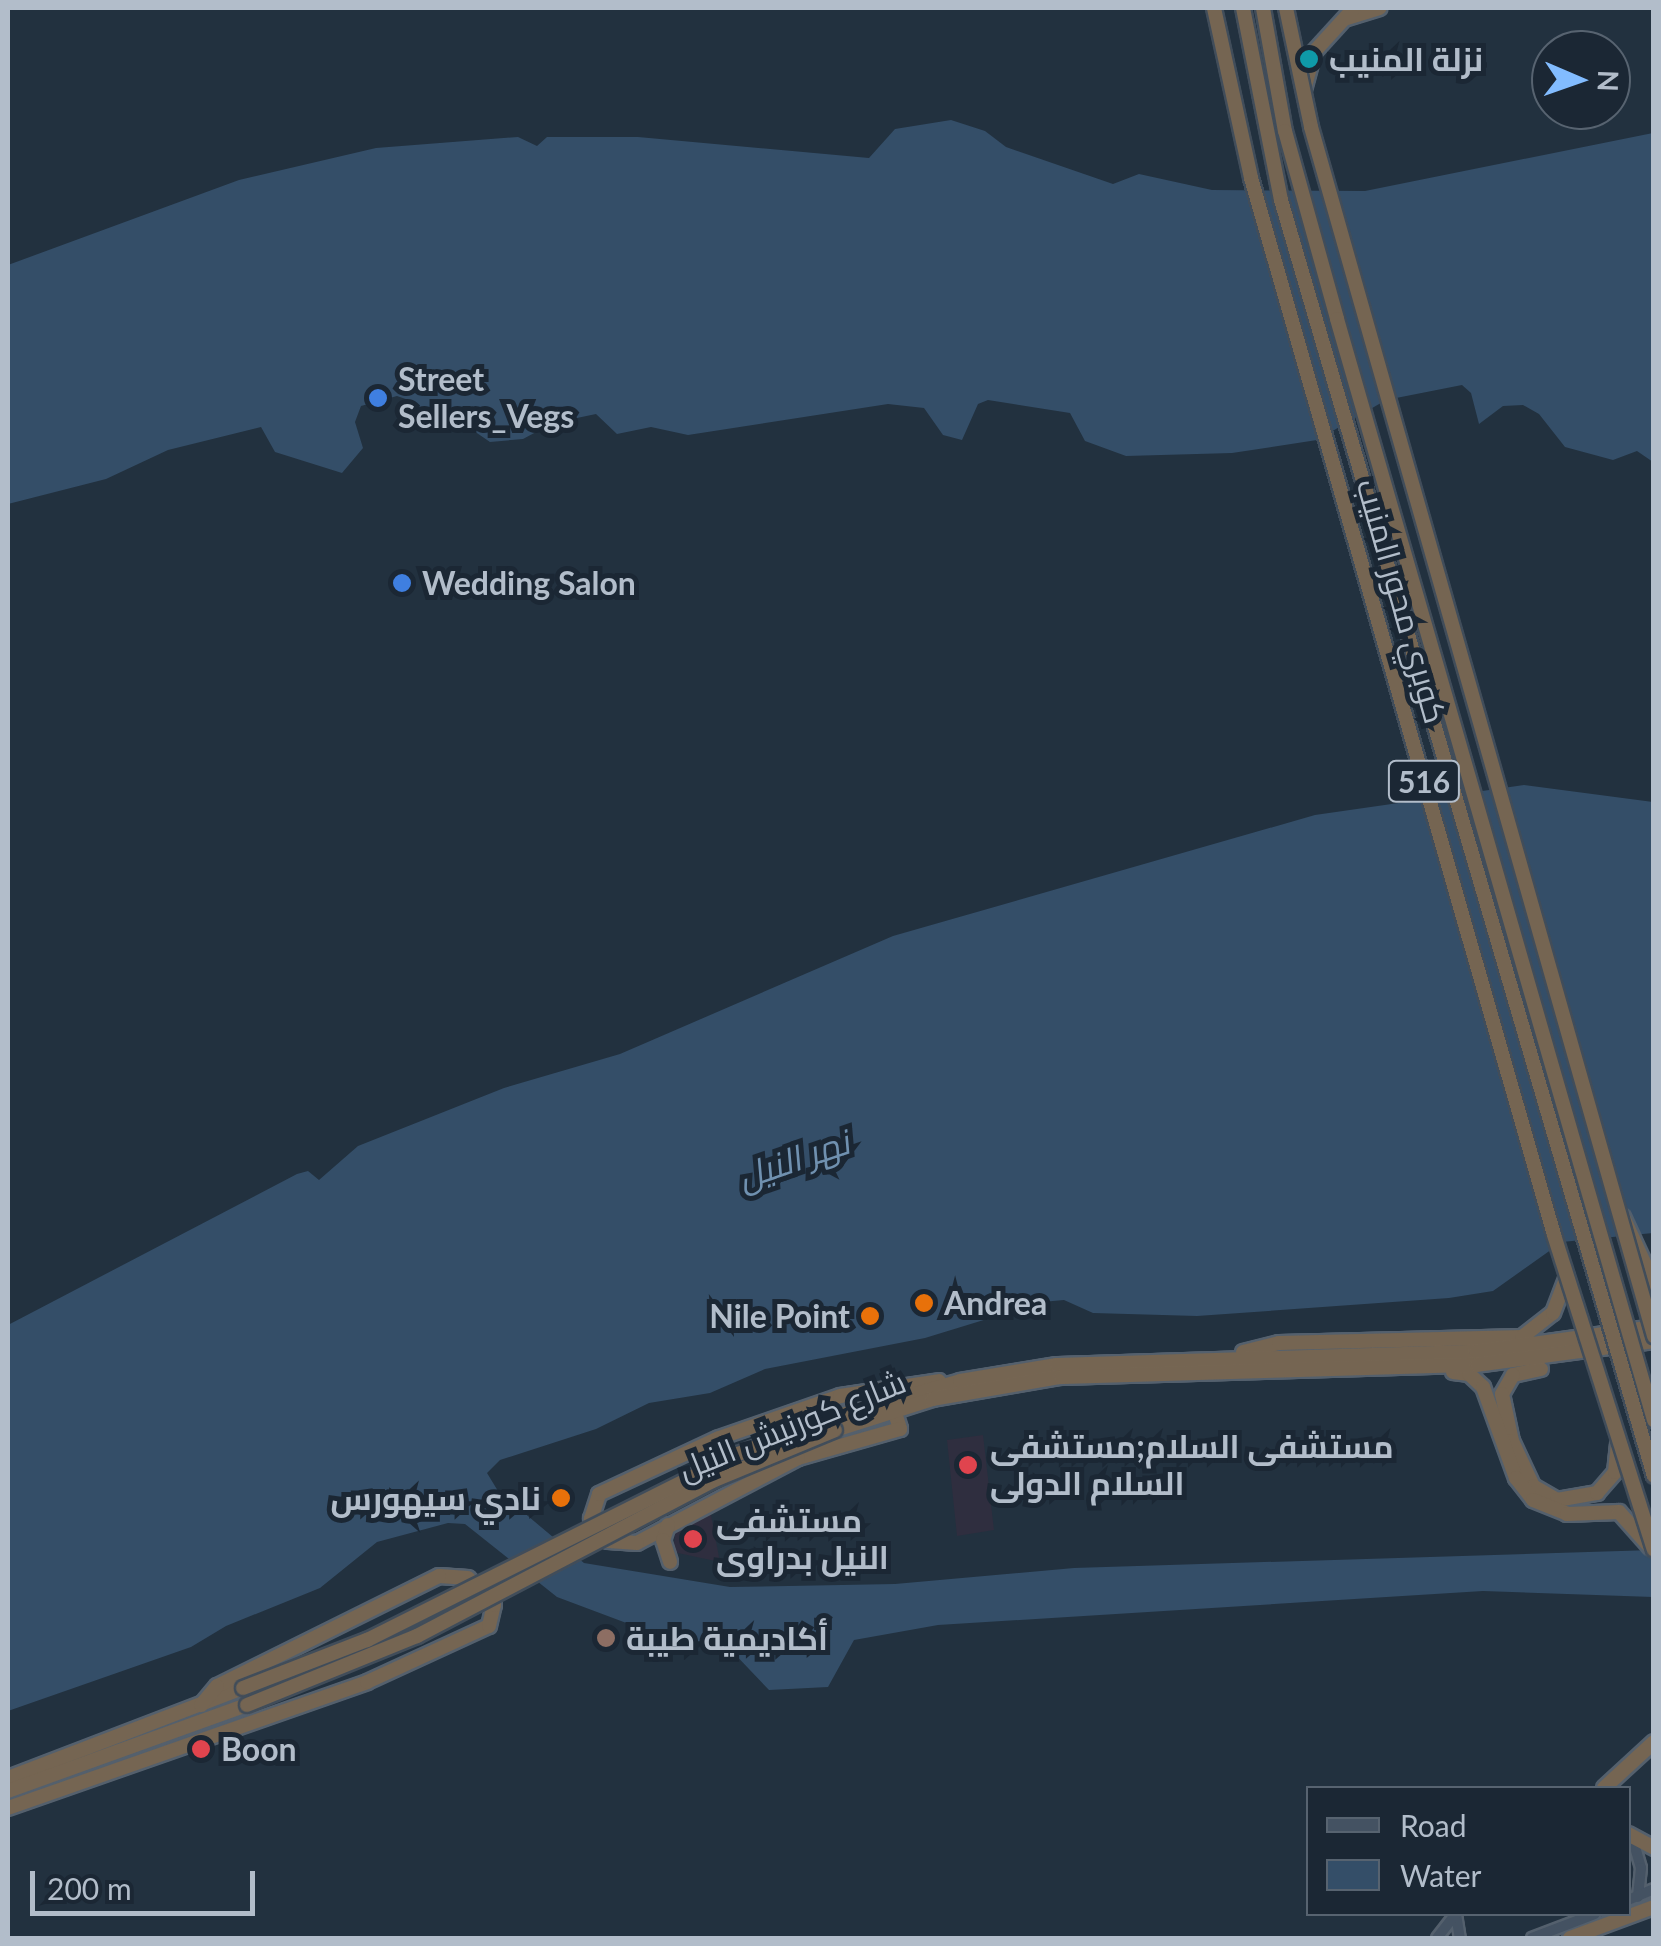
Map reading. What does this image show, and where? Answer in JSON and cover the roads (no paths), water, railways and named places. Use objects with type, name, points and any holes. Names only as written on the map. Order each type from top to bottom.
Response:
[{"type":"highway","name":"كوبري محور المنيب","points":[[1214,8],[1250,178],[1567,1277],[1654,1551]]},
{"type":"highway","name":"كوبري محور المنيب","points":[[1243,8],[1281,200],[1654,1476]]},
{"type":"highway","name":"كوبري محور المنيب","points":[[1263,8],[1285,131],[1337,319],[1654,1420]]},
{"type":"highway","name":"كوبري محور المنيب","points":[[1286,8],[1304,100],[1654,1339]]},
{"type":"highway","points":[[1304,100],[1308,64],[1354,8]]},
{"type":"highway","points":[[1338,24],[1379,8]]},
{"type":"highway","points":[[1621,1214],[1654,1284]]},
{"type":"highway","points":[[1231,1357],[1266,1345],[1522,1337],[1553,1313],[1567,1277]]},
{"type":"highway","name":"شارع كورنيش النيل","points":[[8,1778],[367,1640],[738,1454],[960,1381],[1106,1360],[1476,1352],[1654,1327]]},
{"type":"highway","name":"شارع كورنيش النيل","points":[[8,1791],[247,1704],[417,1636],[712,1481],[833,1424],[1020,1382],[1120,1372],[1408,1366],[1593,1354],[1654,1339]]},
{"type":"highway","points":[[1593,1354],[1513,1376],[1502,1394],[1501,1422],[1516,1478],[1533,1500],[1567,1514],[1619,1512],[1654,1551]]},
{"type":"highway","points":[[1408,1366],[1475,1377],[1533,1486],[1571,1502],[1598,1494],[1615,1472],[1614,1416]]},
{"type":"highway","points":[[894,1410],[900,1428],[798,1458],[636,1543],[615,1545],[591,1519],[591,1505],[599,1494],[684,1452],[767,1419],[879,1386],[960,1381]]},
{"type":"highway","points":[[668,1525],[663,1540],[670,1562]]},
{"type":"highway","points":[[13,1806],[367,1682],[488,1626],[494,1606],[468,1578],[439,1576],[216,1686],[200,1705]]},
{"type":"highway","points":[[1606,1786],[1654,1742]]},
{"type":"highway","points":[[103,1772],[117,1750]]},
{"type":"highway","points":[[1631,1842],[1654,1849]]},
{"type":"highway","points":[[1570,1938],[1630,1916]]},
{"type":"main road","points":[[1631,1842],[1641,1868],[1633,1898]]},
{"type":"main road","points":[[1633,1898],[1654,1889]]},
{"type":"main road","points":[[1437,1938],[1454,1916]]},
{"type":"main road","points":[[1532,1938],[1590,1916]]},
{"type":"water","points":[[951,120],[985,131],[1006,147],[1113,184],[1139,174],[1212,190],[1365,191],[1653,133],[1653,462],[1637,451],[1613,460],[1565,447],[1539,414],[1523,405],[1503,406],[1479,424],[1471,393],[1462,385],[1386,400],[1317,440],[1232,453],[1126,456],[1085,441],[1070,413],[988,400],[978,404],[962,440],[943,435],[924,408],[888,404],[688,435],[651,427],[617,434],[596,414],[553,423],[523,439],[490,442],[455,418],[428,423],[417,403],[397,396],[361,406],[355,422],[363,448],[342,473],[275,452],[261,427],[168,450],[106,479],[8,504],[8,265],[239,180],[376,148],[518,137],[537,146],[547,137],[638,137],[869,158],[895,129]]},
{"type":"water","name":"نهر النيل","points":[[1524,785],[1653,802],[1653,1233],[1562,1242],[1493,1291],[1449,1298],[1197,1316],[1093,1313],[1064,1300],[1042,1302],[925,1338],[765,1369],[710,1393],[649,1403],[596,1429],[500,1460],[487,1473],[498,1491],[584,1563],[730,1587],[895,1584],[1074,1568],[1653,1550],[1653,1597],[1483,1591],[938,1625],[854,1640],[828,1687],[769,1690],[729,1648],[669,1639],[557,1597],[465,1524],[448,1523],[377,1542],[320,1588],[226,1626],[191,1647],[8,1711],[8,1325],[297,1174],[308,1171],[319,1180],[358,1146],[504,1088],[620,1054],[893,936],[1315,815]]},
{"type":"place","name":"نزلة المنيب","points":[[1309,59]]},
{"type":"place","name":"Street Sellers_Vegs","points":[[378,398]]},
{"type":"place","name":"Wedding Salon","points":[[402,583]]},
{"type":"place","name":"Andrea","points":[[924,1303]]},
{"type":"place","name":"Nile Point","points":[[870,1316]]},
{"type":"place","name":"مستشفى السلام;مستشفى السلام الدولى","points":[[968,1465]]},
{"type":"place","name":"نادي سيهورس","points":[[561,1498]]},
{"type":"place","name":"مستشفى النيل بدراوى","points":[[693,1539]]},
{"type":"place","name":"أكاديمية طيبة","points":[[606,1638]]},
{"type":"place","name":"Boon","points":[[201,1749]]}]
